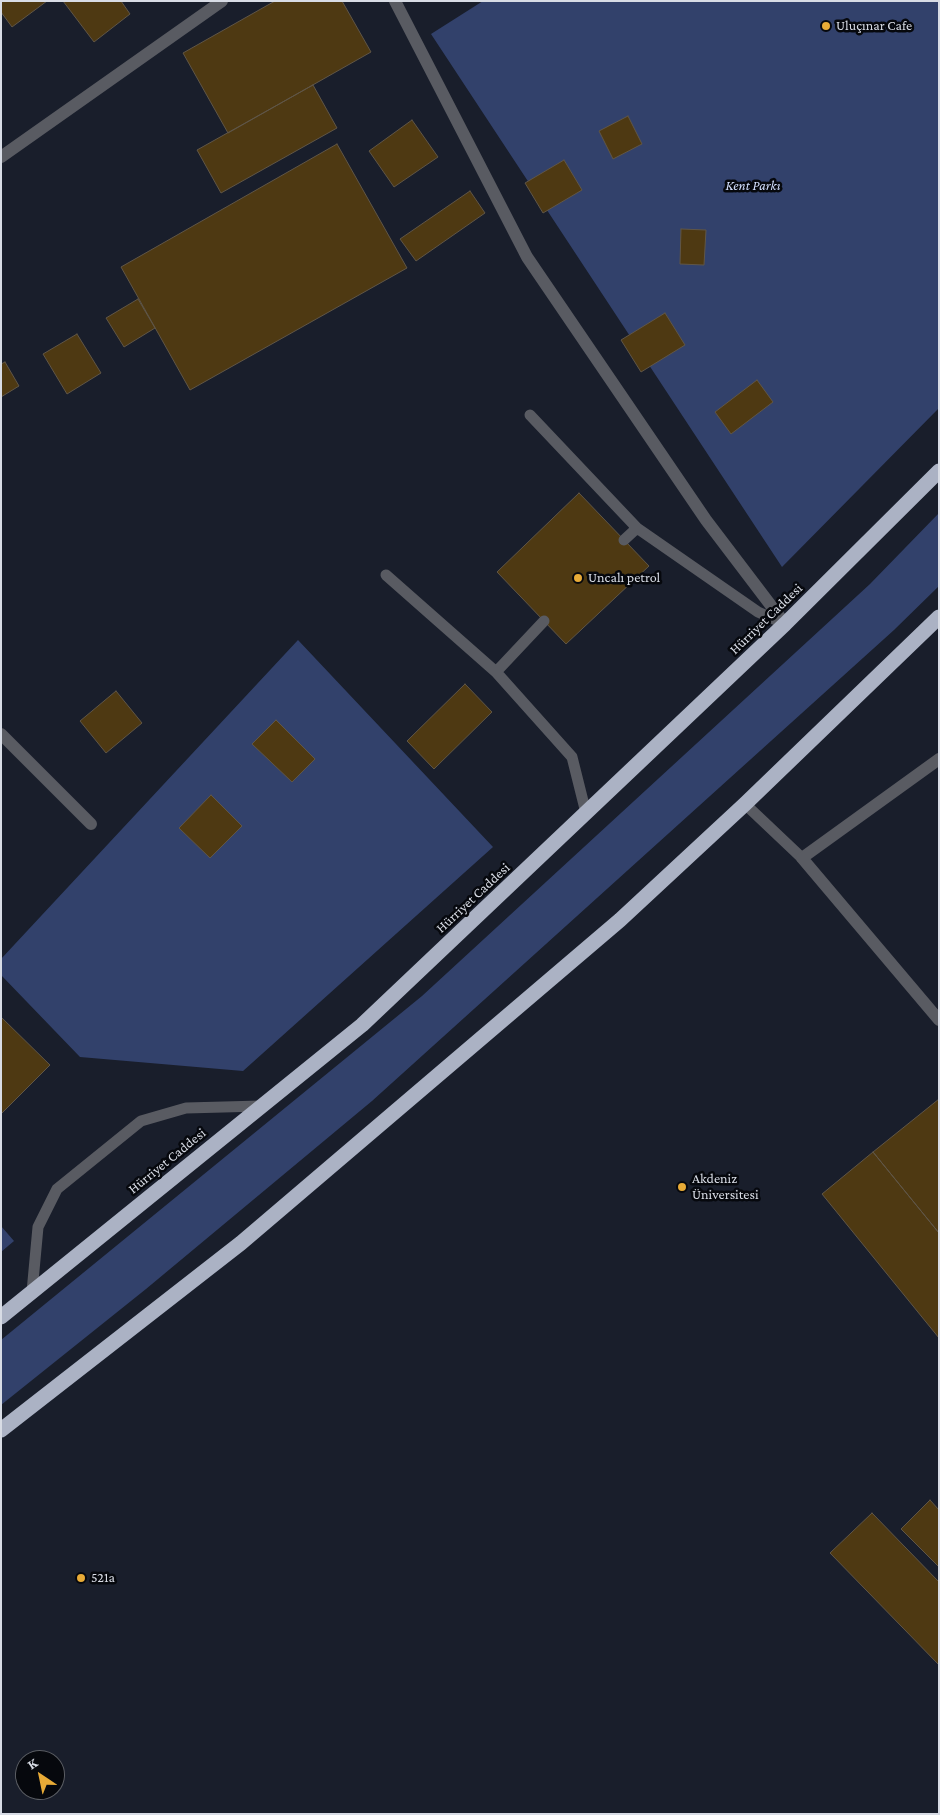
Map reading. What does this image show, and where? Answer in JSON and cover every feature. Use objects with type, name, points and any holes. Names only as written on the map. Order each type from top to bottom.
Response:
[{"type":"highway","name":"Hürriyet Caddesi","points":[[1,1317],[362,1025],[785,624],[939,471]]},
{"type":"highway","points":[[1,1430],[241,1243],[620,920],[745,804],[939,617]]},
{"type":"street","points":[[1,157],[222,1]]},
{"type":"street","points":[[395,1],[527,257],[706,520],[785,624]]},
{"type":"street","points":[[1,734],[91,824]]},
{"type":"street","points":[[939,759],[802,858],[939,1020]]},
{"type":"lane","points":[[530,415],[636,528],[758,612],[785,624]]},
{"type":"lane","points":[[624,540],[636,528]]},
{"type":"lane","points":[[386,575],[496,672],[572,756],[586,813]]},
{"type":"lane","points":[[496,672],[544,621]]},
{"type":"lane","points":[[745,804],[802,858]]},
{"type":"lane","points":[[32,1292],[38,1227],[57,1190],[141,1121],[186,1108],[261,1106]]},
{"type":"green space","name":"Kent Parkı","points":[[483,1],[939,1],[939,408],[782,567],[431,34]]},
{"type":"green space","points":[[939,513],[939,586],[894,630],[372,1101],[146,1289],[1,1405],[1,1340],[422,996],[870,584]]},
{"type":"green space","points":[[298,640],[493,847],[243,1071],[80,1057],[1,975],[1,959]]},
{"type":"green space","points":[[1,1226],[14,1241],[1,1252]]},
{"type":"building","points":[[1,1],[47,1],[12,27],[1,12]]},
{"type":"building","points":[[63,1],[121,1],[130,14],[94,42]]},
{"type":"building","points":[[275,1],[342,1],[371,52],[228,133],[183,53]]},
{"type":"building","points":[[313,85],[337,128],[221,193],[197,150]]},
{"type":"building","points":[[628,116],[642,144],[613,159],[599,131]]},
{"type":"building","points":[[412,120],[438,157],[394,187],[369,151]]},
{"type":"building","points":[[337,144],[407,268],[190,390],[121,267]]},
{"type":"building","points":[[564,160],[582,190],[543,213],[525,183]]},
{"type":"building","points":[[470,191],[485,213],[416,261],[400,239]]},
{"type":"building","points":[[681,229],[706,230],[704,265],[680,264]]},
{"type":"building","points":[[138,299],[155,328],[124,347],[106,318]]},
{"type":"building","points":[[665,313],[685,345],[641,372],[621,340]]},
{"type":"building","points":[[77,334],[101,373],[67,394],[43,354]]},
{"type":"building","points":[[5,362],[19,386],[1,397],[1,364]]},
{"type":"building","points":[[757,380],[773,402],[731,434],[715,412]]},
{"type":"building","points":[[579,493],[649,566],[566,644],[497,572]]},
{"type":"building","points":[[465,684],[492,712],[434,769],[407,741]]},
{"type":"building","points":[[116,691],[142,723],[106,753],[80,721]]},
{"type":"building","points":[[276,720],[315,759],[292,782],[252,744]]},
{"type":"building","points":[[211,795],[242,826],[210,858],[179,828]]},
{"type":"building","points":[[1,1017],[50,1065],[1,1114]]},
{"type":"building","points":[[939,1099],[939,1233],[873,1152]]},
{"type":"building","points":[[873,1152],[939,1233],[939,1338],[822,1194]]},
{"type":"building","points":[[930,1500],[939,1510],[939,1567],[901,1529]]},
{"type":"building","points":[[872,1513],[939,1582],[939,1665],[830,1553]]},
{"type":"place","name":"Uluçınar Cafe","points":[[826,26]]},
{"type":"place","name":"Uncalı petrol","points":[[578,578]]},
{"type":"place","name":"Akdeniz Üniversitesi","points":[[682,1187]]},
{"type":"place","name":"521a","points":[[81,1578]]}]
